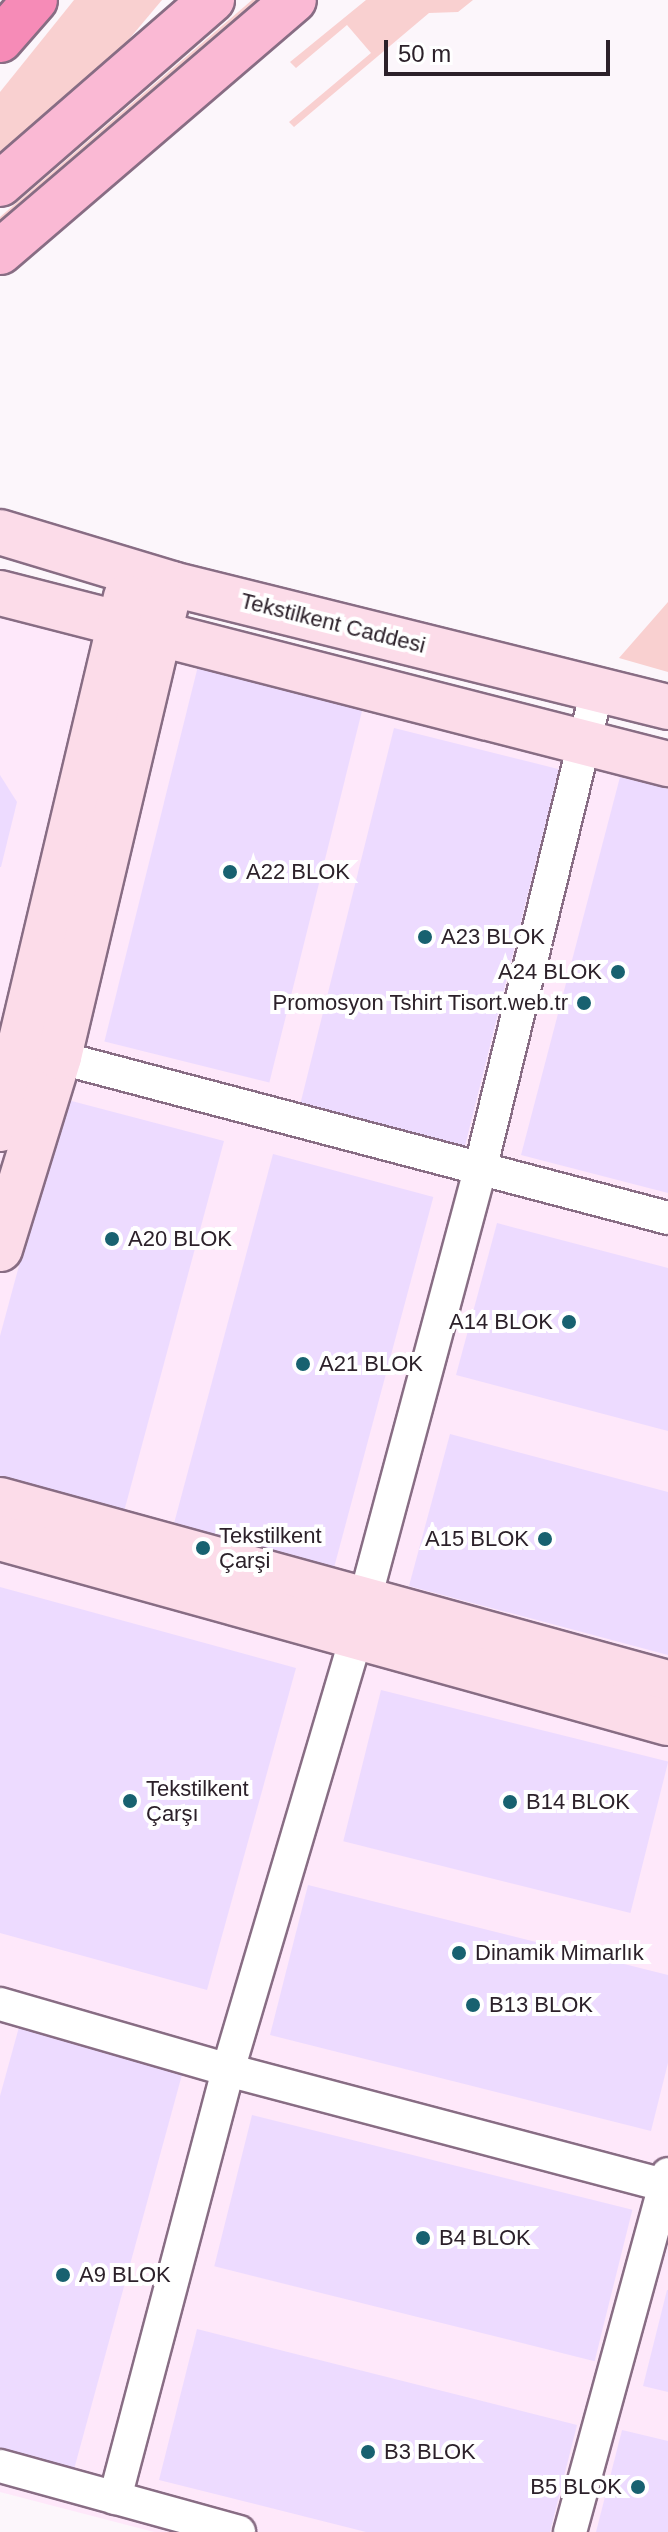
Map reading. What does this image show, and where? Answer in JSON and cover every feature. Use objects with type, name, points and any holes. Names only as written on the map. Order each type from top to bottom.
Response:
[{"type":"highway","points":[[0,40],[35,0]]},
{"type":"main road","points":[[0,184],[212,0]]},
{"type":"main road","points":[[0,252],[294,0]]},
{"type":"street","name":"Tekstilkent Caddesi","points":[[0,532],[152,577],[668,707]]},
{"type":"street","points":[[0,1129],[27,1049],[152,577]]},
{"type":"street","points":[[0,593],[668,764]]},
{"type":"street","points":[[115,2498],[228,2070],[361,1616],[481,1166],[598,687]]},
{"type":"street","points":[[27,1049],[481,1166],[668,1218]]},
{"type":"street","points":[[0,1249],[27,1049]]},
{"type":"street","points":[[0,1500],[361,1616],[668,1723]]},
{"type":"street","points":[[0,1538],[668,1683]]},
{"type":"street","points":[[0,2004],[228,2070],[667,2182],[570,2532]]},
{"type":"street","points":[[0,2466],[239,2532]]},
{"type":"shaded area","points":[[74,0],[162,0],[93,82],[0,154],[0,92]]},
{"type":"shaded area","points":[[252,0],[265,0],[0,226],[0,217]]},
{"type":"shaded area","points":[[366,0],[473,0],[458,12],[429,13],[294,127],[289,122],[371,53],[347,25],[296,68],[290,62]]},
{"type":"shaded area","points":[[668,602],[668,672],[619,658]]},
{"type":"shaded area","points":[[0,608],[668,779],[668,2532],[154,2532],[0,2492]]},
{"type":"building","name":"A22 BLOK","points":[[199,662],[364,703],[269,1083],[104,1041]]},
{"type":"building","name":"A23 BLOK","points":[[394,728],[559,769],[464,1149],[299,1107]]},
{"type":"building","points":[[0,775],[17,802],[1,867],[0,867]]},
{"type":"building","name":"A24 BLOK","points":[[620,777],[668,789],[668,1193],[521,1155]]},
{"type":"building","name":"A20 BLOK","points":[[64,1099],[224,1141],[122,1519],[0,1486],[0,1336]]},
{"type":"building","name":"A21 BLOK","points":[[273,1154],[433,1197],[332,1574],[172,1531]]},
{"type":"building","name":"A14 BLOK","points":[[497,1223],[668,1268],[668,1431],[456,1375]]},
{"type":"building","name":"A15 BLOK","points":[[450,1434],[668,1492],[668,1655],[409,1586]]},
{"type":"building","name":"Tekstilkent Çarşı","points":[[0,1587],[296,1668],[207,1990],[0,1933]]},
{"type":"building","name":"B14 BLOK","points":[[381,1690],[668,1762],[630,1913],[343,1841]]},
{"type":"building","name":"B13 BLOK","points":[[308,1885],[668,1975],[668,2063],[651,2131],[270,2035]]},
{"type":"building","name":"A9 BLOK","points":[[19,2027],[183,2071],[73,2473],[0,2453],[0,2096]]},
{"type":"building","name":"B4 BLOK","points":[[252,2115],[632,2210],[595,2361],[214,2266]]},
{"type":"building","points":[[668,2290],[668,2392],[643,2386]]},
{"type":"building","name":"B3 BLOK","points":[[197,2329],[577,2425],[550,2532],[366,2532],[159,2480]]},
{"type":"building","name":"B5 BLOK","points":[[622,2430],[668,2441],[668,2532],[596,2532]]},
{"type":"place","name":"A22 BLOK","points":[[230,872]]},
{"type":"place","name":"A23 BLOK","points":[[425,937]]},
{"type":"place","name":"A24 BLOK","points":[[618,972]]},
{"type":"place","name":"Promosyon Tshirt Tisort.web.tr","points":[[584,1003]]},
{"type":"place","name":"A20 BLOK","points":[[112,1239]]},
{"type":"place","name":"A14 BLOK","points":[[569,1322]]},
{"type":"place","name":"A21 BLOK","points":[[303,1364]]},
{"type":"place","name":"A15 BLOK","points":[[545,1539]]},
{"type":"place","name":"Tekstilkent Çarşi","points":[[203,1548]]},
{"type":"place","name":"Tekstilkent Çarşı","points":[[130,1801]]},
{"type":"place","name":"B14 BLOK","points":[[510,1802]]},
{"type":"place","name":"Dinamik Mimarlık","points":[[459,1953]]},
{"type":"place","name":"B13 BLOK","points":[[473,2005]]},
{"type":"place","name":"B4 BLOK","points":[[423,2238]]},
{"type":"place","name":"A9 BLOK","points":[[63,2275]]},
{"type":"place","name":"B3 BLOK","points":[[368,2452]]},
{"type":"place","name":"B5 BLOK","points":[[638,2487]]}]
